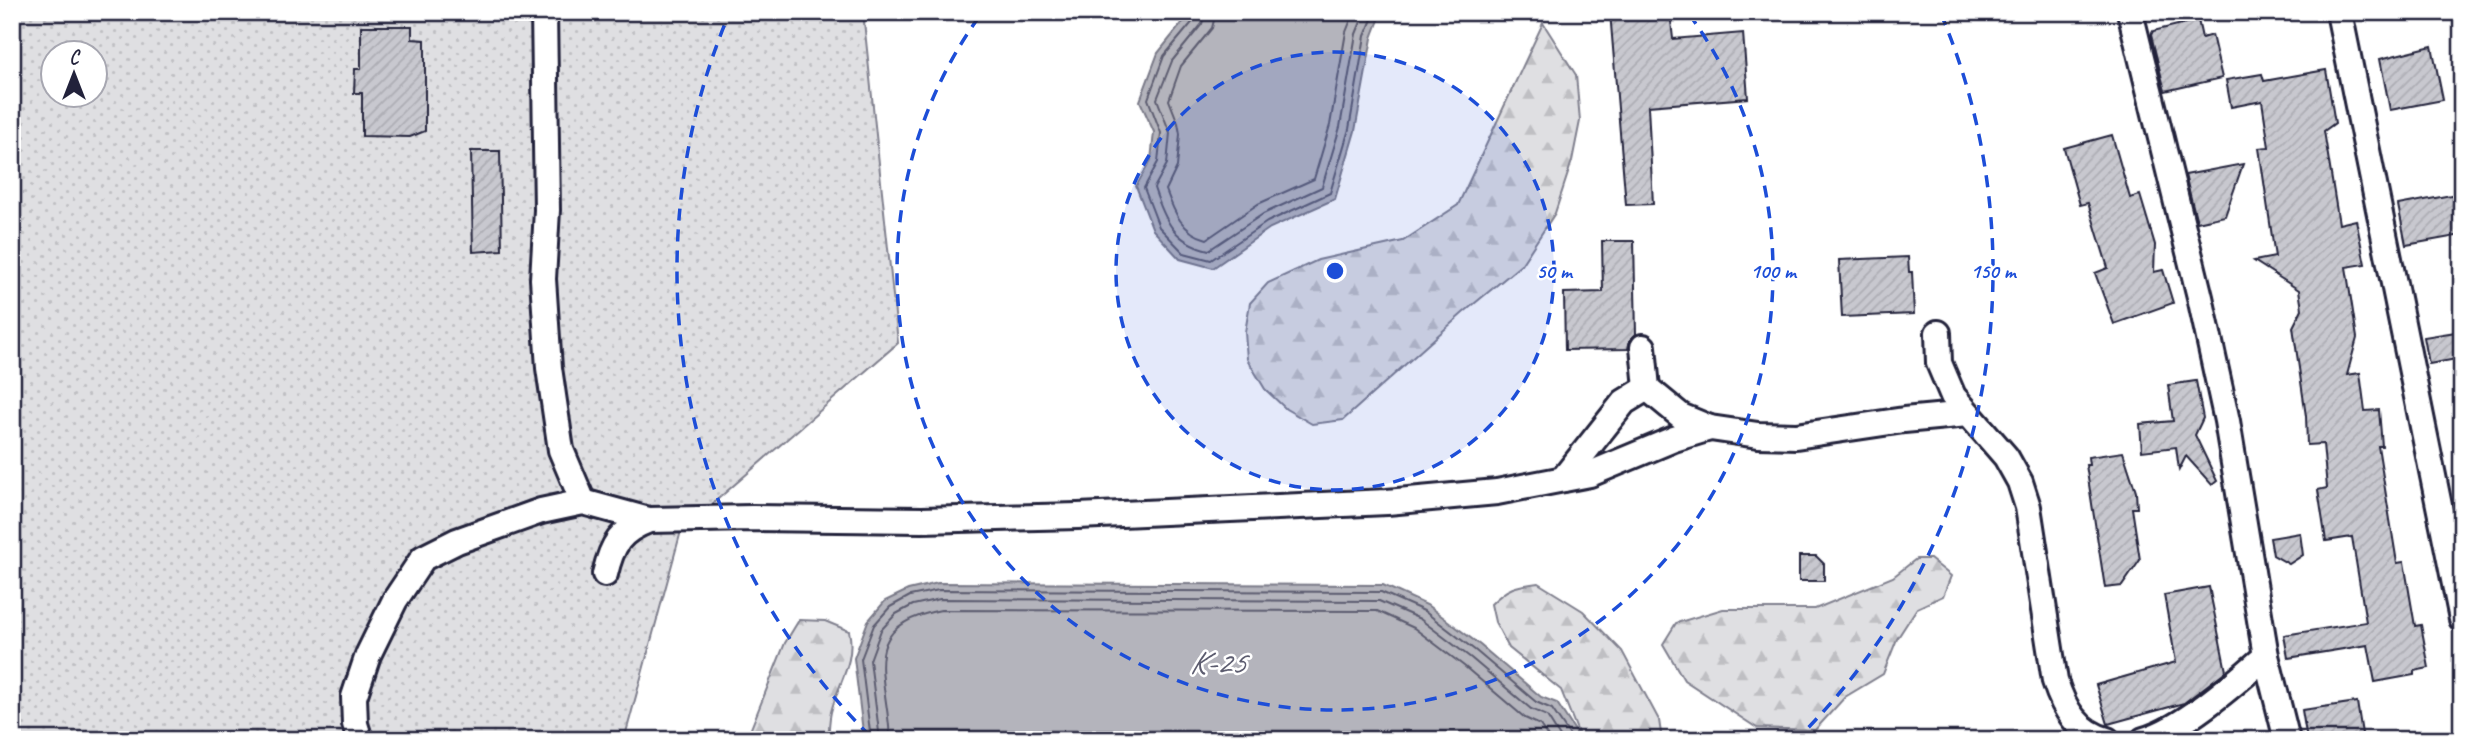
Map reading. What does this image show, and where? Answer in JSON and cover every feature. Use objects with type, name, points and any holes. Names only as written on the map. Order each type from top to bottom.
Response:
[{"type":"street","points":[[544,12],[547,210],[544,279],[549,368],[561,450],[583,502]]},
{"type":"street","points":[[2130,12],[2200,297],[2241,500],[2266,656],[2287,740]]},
{"type":"street","points":[[2339,12],[2462,619]]},
{"type":"street","points":[[1938,332],[1939,363],[1953,396],[2006,457],[2024,495],[2060,697],[2081,728],[2107,740]]},
{"type":"street","points":[[1643,347],[1647,388],[1681,416],[1710,428],[1758,435],[1796,436],[1904,420],[1968,414]]},
{"type":"street","points":[[1563,479],[1624,402],[1647,388]]},
{"type":"street","points":[[360,740],[355,724],[354,697],[368,655],[395,600],[424,558],[457,541],[541,511],[583,502],[649,520],[935,519],[1387,502],[1497,492],[1590,474],[1674,439],[1710,428]]},
{"type":"street","points":[[606,574],[610,555],[619,539],[634,526],[649,520]]},
{"type":"street","points":[[2144,740],[2158,736],[2197,711],[2266,656]]},
{"type":"green space","points":[[12,12],[863,12],[898,343],[681,531],[624,740],[12,740]]},
{"type":"green space","points":[[1543,23],[1576,75],[1580,121],[1572,161],[1555,213],[1521,265],[1343,420],[1312,424],[1286,409],[1265,389],[1247,359],[1245,332],[1250,303],[1268,283],[1318,260],[1403,241],[1458,205]]},
{"type":"green space","points":[[1916,559],[1930,559],[1951,576],[1943,596],[1917,608],[1897,639],[1883,674],[1845,697],[1815,730],[1757,728],[1684,680],[1663,644],[1676,623],[1723,609],[1815,609],[1893,577]]},
{"type":"green space","points":[[1538,583],[1583,611],[1622,651],[1659,720],[1662,740],[1581,740],[1561,690],[1509,648],[1495,622],[1491,604],[1497,598],[1512,588]]},
{"type":"green space","points":[[799,620],[825,621],[849,631],[850,653],[831,712],[828,740],[752,740],[750,731],[785,643]]},
{"type":"water","points":[[1191,12],[1382,12],[1372,38],[1355,131],[1335,199],[1270,228],[1213,268],[1180,259],[1153,230],[1136,186],[1151,160],[1154,132],[1140,101],[1158,53]]},
{"type":"water","name":"К-25","points":[[938,583],[1383,585],[1427,605],[1480,645],[1541,697],[1557,703],[1581,740],[864,740],[854,658],[868,621],[885,601],[908,590]]},
{"type":"building","points":[[1610,12],[1670,12],[1673,39],[1743,33],[1748,98],[1648,106],[1653,204],[1626,205]]},
{"type":"building","points":[[2198,20],[2202,38],[2212,35],[2222,78],[2165,91],[2151,35],[2153,31]]},
{"type":"building","points":[[361,26],[412,26],[412,39],[425,40],[425,131],[410,137],[362,136],[362,93],[354,93],[355,69],[361,69]]},
{"type":"building","points":[[2432,46],[2443,100],[2390,110],[2380,59]]},
{"type":"building","points":[[2326,70],[2335,123],[2324,131],[2339,224],[2356,220],[2365,264],[2346,267],[2357,338],[2347,375],[2360,373],[2365,411],[2379,410],[2382,446],[2378,446],[2397,563],[2404,562],[2415,626],[2421,625],[2429,668],[2414,671],[2414,675],[2375,682],[2368,645],[2288,658],[2284,635],[2366,622],[2352,537],[2326,541],[2318,490],[2327,488],[2323,444],[2307,445],[2306,416],[2293,327],[2302,309],[2299,290],[2254,261],[2275,257],[2259,148],[2269,147],[2262,101],[2231,107],[2226,80],[2262,74],[2264,81]]},
{"type":"building","points":[[2112,135],[2130,198],[2140,195],[2155,245],[2154,272],[2163,270],[2173,303],[2114,324],[2095,273],[2108,268],[2088,203],[2080,205],[2064,148]]},
{"type":"building","points":[[471,151],[500,151],[502,250],[473,252]]},
{"type":"building","points":[[2243,164],[2225,216],[2197,222],[2185,175]]},
{"type":"building","points":[[2462,193],[2462,235],[2406,245],[2398,205]]},
{"type":"building","points":[[1602,241],[1634,241],[1636,334],[1630,340],[1628,349],[1565,350],[1564,293],[1603,292]]},
{"type":"building","points":[[1908,257],[1909,272],[1912,272],[1914,314],[1842,317],[1839,260]]},
{"type":"building","points":[[2462,331],[2462,358],[2429,364],[2424,337]]},
{"type":"building","points":[[2196,381],[2203,418],[2195,435],[2217,481],[2212,485],[2186,456],[2179,470],[2176,447],[2142,451],[2140,424],[2173,421],[2168,385]]},
{"type":"building","points":[[2123,452],[2136,492],[2137,508],[2132,508],[2140,560],[2122,586],[2105,588],[2086,465],[2089,465],[2088,457]]},
{"type":"building","points":[[2300,533],[2303,555],[2289,564],[2273,555],[2270,538]]},
{"type":"building","points":[[1799,556],[1816,556],[1824,564],[1824,581],[1799,581]]},
{"type":"building","points":[[2209,587],[2226,671],[2184,703],[2108,724],[2096,685],[2176,662],[2164,595]]},
{"type":"building","points":[[2357,702],[2363,740],[2307,740],[2302,710]]}]
